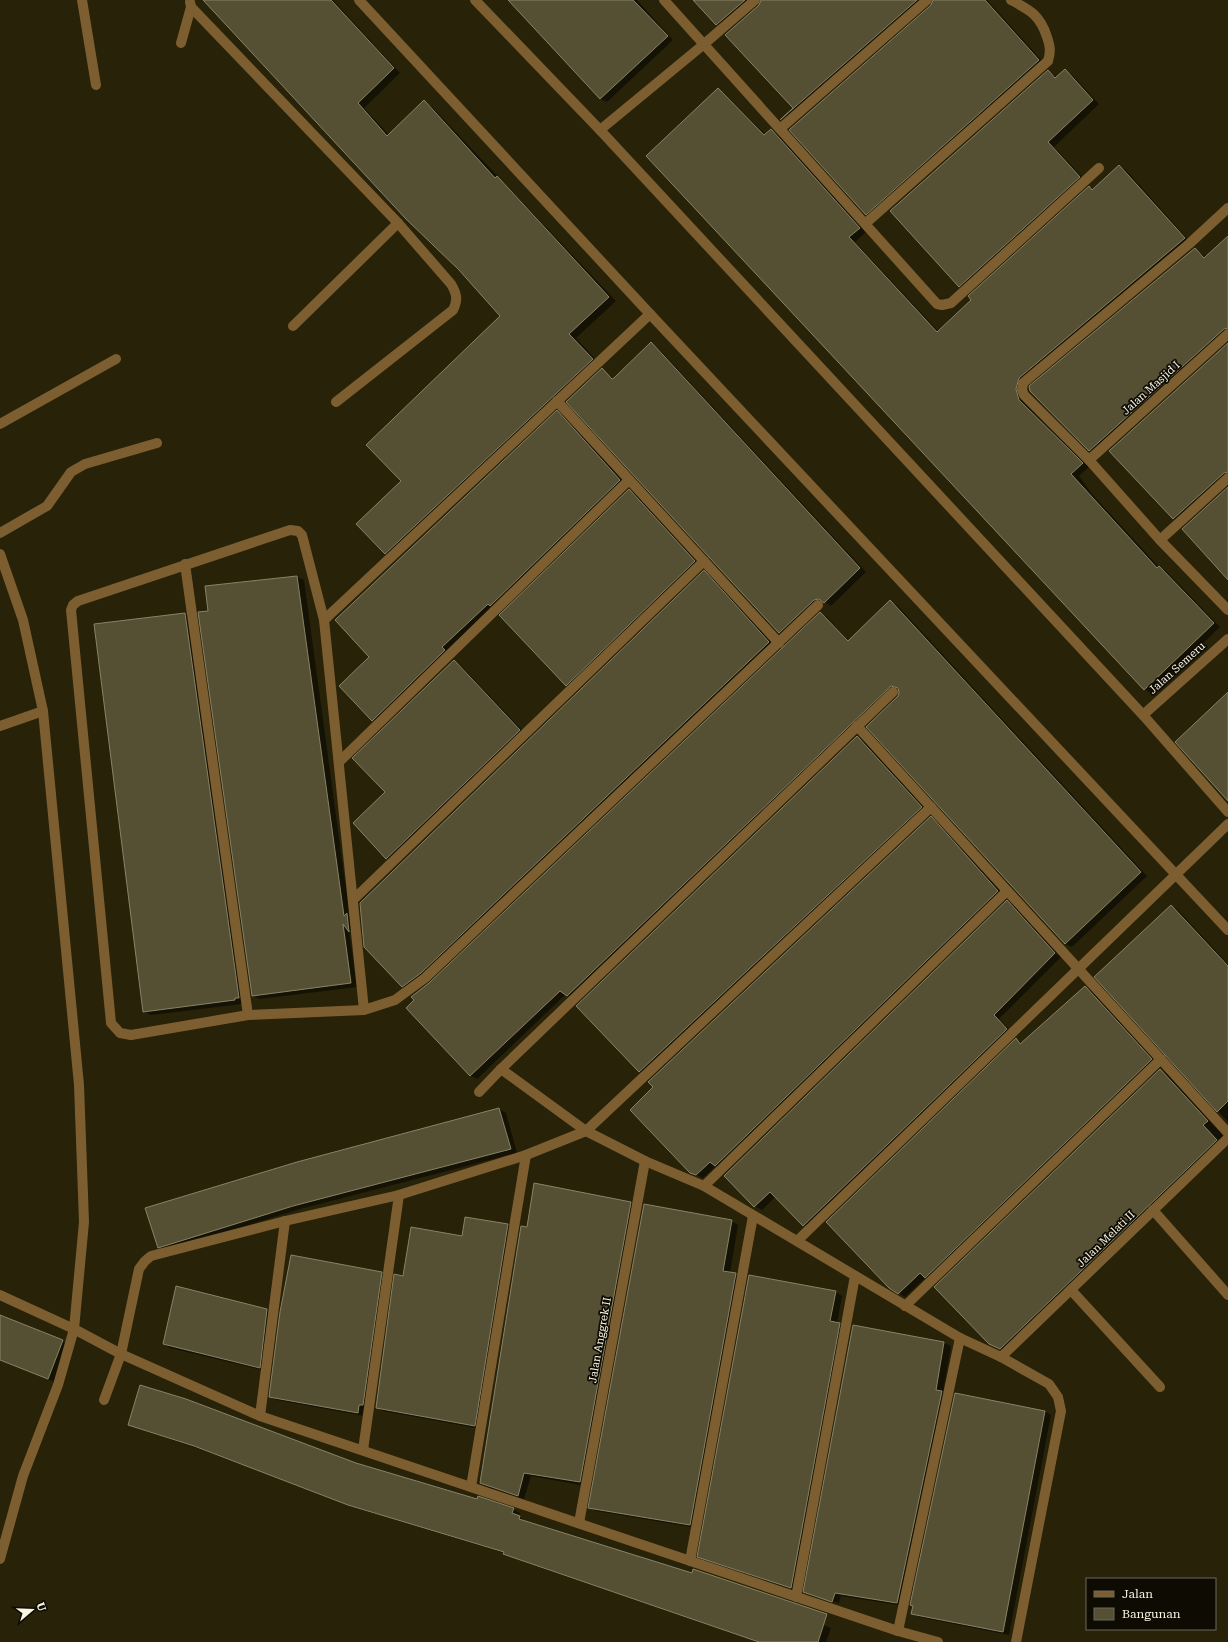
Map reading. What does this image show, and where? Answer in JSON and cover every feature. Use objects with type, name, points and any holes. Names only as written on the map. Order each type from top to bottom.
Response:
[{"type":"street","points":[[82,0],[96,85]]},
{"type":"street","points":[[359,0],[650,314],[1228,930]]},
{"type":"street","points":[[475,0],[600,130],[1143,715],[1228,812]]},
{"type":"street","points":[[664,0],[703,45],[866,223],[937,304],[948,305],[1098,168]]},
{"type":"street","points":[[600,130],[755,0]]},
{"type":"street","points":[[780,128],[927,0]]},
{"type":"street","points":[[866,223],[1048,61],[1050,47],[1043,25],[1031,11],[1011,0]]},
{"type":"street","points":[[181,43],[191,3]]},
{"type":"street","points":[[191,3],[398,223],[452,284],[456,293],[457,302],[453,310],[336,402]]},
{"type":"street","points":[[1228,208],[1189,244],[1022,383],[1024,395],[1089,460],[1160,540],[1228,610]]},
{"type":"street","points":[[293,326],[398,223]]},
{"type":"street","points":[[324,620],[650,314]]},
{"type":"street","name":"Jalan Masjid I","points":[[1089,460],[1228,334]]},
{"type":"street","points":[[0,424],[116,359]]},
{"type":"street","points":[[557,401],[779,643]]},
{"type":"street","points":[[0,533],[47,506],[71,472],[85,464],[157,443]]},
{"type":"street","points":[[1160,540],[1228,478]]},
{"type":"street","points":[[339,762],[629,480]]},
{"type":"street","points":[[364,1010],[324,620],[302,535],[298,531],[290,530],[185,564],[78,601],[73,605],[71,610],[111,1023],[120,1034],[131,1036],[248,1015],[364,1010],[395,1000],[425,978],[818,605]]},
{"type":"street","points":[[0,554],[23,620],[43,711],[79,1086],[84,1222],[74,1329],[58,1385],[23,1476],[0,1559]]},
{"type":"street","points":[[353,900],[704,561]]},
{"type":"street","points":[[185,564],[248,1015]]},
{"type":"street","name":"Jalan Semeru","points":[[1143,715],[1228,639]]},
{"type":"street","points":[[479,1092],[501,1069],[893,692]]},
{"type":"street","points":[[0,726],[43,711]]},
{"type":"street","points":[[857,726],[1228,1133]]},
{"type":"street","points":[[104,1400],[121,1354],[139,1269],[151,1256],[285,1221],[399,1195],[526,1155],[586,1132],[931,807]]},
{"type":"street","points":[[797,1241],[1228,824]]},
{"type":"street","points":[[704,1186],[1007,891]]},
{"type":"street","points":[[905,1306],[1161,1059]]},
{"type":"street","points":[[501,1069],[586,1132],[645,1161],[704,1186],[960,1338],[1001,1357],[1049,1384],[1058,1397],[1062,1411],[1016,1642]]},
{"type":"street","name":"Jalan Melati II","points":[[1001,1357],[1228,1138]]},
{"type":"street","points":[[471,1487],[526,1155]]},
{"type":"street","name":"Jalan Anggrek II","points":[[579,1523],[645,1161]]},
{"type":"street","points":[[363,1450],[399,1195]]},
{"type":"street","points":[[1153,1210],[1228,1295]]},
{"type":"street","points":[[690,1561],[753,1216]]},
{"type":"street","points":[[260,1416],[285,1221]]},
{"type":"street","points":[[796,1597],[855,1276]]},
{"type":"street","points":[[1072,1290],[1160,1387]]},
{"type":"street","points":[[0,1295],[74,1329],[121,1354],[260,1416],[796,1597],[898,1631],[938,1642]]},
{"type":"street","points":[[898,1631],[960,1338]]},
{"type":"building","points":[[203,0],[331,0],[394,68],[358,103],[387,136],[424,100],[495,178],[497,176],[609,297],[569,334],[593,359],[385,554],[356,524],[401,481],[366,445],[500,316],[458,269],[406,219]]},
{"type":"building","points":[[508,0],[633,0],[668,36],[600,99]]},
{"type":"building","points":[[693,0],[745,0],[716,25]]},
{"type":"building","points":[[761,0],[917,0],[780,120],[793,108],[725,35],[759,5]]},
{"type":"building","points":[[933,0],[985,0],[1039,60],[866,215],[789,130],[931,5]]},
{"type":"building","points":[[1065,69],[1093,100],[1048,142],[1080,177],[959,287],[890,211],[1048,70],[1055,78]]},
{"type":"building","points":[[718,88],[764,135],[771,129],[860,228],[849,237],[937,332],[971,300],[968,296],[1089,186],[1092,190],[1119,165],[1185,238],[1019,378],[1016,389],[1019,400],[1083,463],[1071,474],[1157,568],[1159,566],[1214,623],[1144,690],[646,156]]},
{"type":"building","points":[[1228,236],[1228,328],[1224,329],[1089,451],[1030,391],[1029,386],[1195,248],[1204,258]]},
{"type":"building","points":[[651,342],[860,568],[824,603],[819,599],[814,600],[779,633],[566,402],[602,368],[612,379],[614,378]]},
{"type":"building","points":[[1228,343],[1228,472],[1224,473],[1173,519],[1109,451]]},
{"type":"building","points":[[557,410],[620,480],[490,606],[488,604],[442,647],[445,650],[372,721],[339,686],[369,657],[335,620]]},
{"type":"building","points":[[1228,487],[1228,580],[1182,529]]},
{"type":"building","points":[[629,489],[695,561],[566,686],[499,615]]},
{"type":"building","points":[[704,570],[769,642],[421,973],[402,987],[364,947],[360,903]]},
{"type":"building","points":[[297,576],[344,916],[347,913],[349,932],[343,924],[351,983],[252,996],[198,612],[208,611],[205,586]]},
{"type":"building","points":[[890,600],[1141,872],[1065,944],[866,727],[898,696],[898,688],[891,686],[567,996],[560,991],[470,1076],[406,1008],[414,1000],[411,997],[429,983],[820,612],[848,641]]},
{"type":"building","points":[[185,613],[239,998],[235,998],[235,1000],[143,1012],[94,624]]},
{"type":"building","points":[[454,660],[520,730],[386,859],[353,823],[385,792],[352,758]]},
{"type":"building","points":[[1228,692],[1228,801],[1175,742]]},
{"type":"building","points":[[857,736],[922,807],[639,1072],[576,1006]]},
{"type":"building","points":[[931,816],[998,891],[715,1166],[710,1162],[696,1175],[690,1173],[630,1110],[653,1087],[648,1082]]},
{"type":"building","points":[[1007,900],[1055,953],[994,1015],[1007,1029],[803,1226],[770,1192],[754,1207],[724,1176]]},
{"type":"building","points":[[1171,905],[1228,966],[1228,1101],[1217,1112],[1094,977]]},
{"type":"building","points":[[1085,986],[1152,1059],[925,1278],[920,1273],[898,1294],[889,1288],[826,1222],[1016,1038],[1020,1044]]},
{"type":"building","points":[[1160,1069],[1208,1121],[1203,1125],[1217,1140],[1000,1349],[989,1344],[934,1287]]},
{"type":"building","points":[[499,1108],[511,1149],[293,1206],[158,1248],[145,1208],[297,1162]]},
{"type":"building","points":[[534,1183],[631,1202],[580,1482],[524,1473],[518,1496],[480,1483],[521,1226],[527,1227]]},
{"type":"building","points":[[644,1204],[732,1220],[723,1271],[736,1273],[690,1525],[588,1508]]},
{"type":"building","points":[[465,1217],[508,1224],[475,1426],[376,1408],[394,1274],[403,1276],[411,1227],[462,1236]]},
{"type":"building","points":[[291,1255],[382,1272],[363,1405],[359,1405],[358,1413],[269,1397],[280,1312]]},
{"type":"building","points":[[749,1275],[836,1291],[830,1321],[840,1323],[791,1588],[697,1557]]},
{"type":"building","points":[[176,1286],[267,1309],[260,1368],[163,1344]]},
{"type":"building","points":[[0,1315],[63,1340],[48,1379],[0,1360]]},
{"type":"building","points":[[853,1325],[944,1342],[936,1390],[942,1391],[897,1603],[835,1593],[832,1602],[803,1592]]},
{"type":"building","points":[[140,1385],[186,1399],[356,1463],[477,1499],[478,1496],[514,1508],[512,1513],[520,1516],[519,1519],[692,1573],[693,1569],[827,1614],[818,1642],[759,1642],[503,1554],[504,1552],[348,1505],[194,1446],[128,1425]]},
{"type":"building","points":[[955,1393],[1045,1411],[1003,1632],[911,1614],[913,1606],[910,1605]]}]
